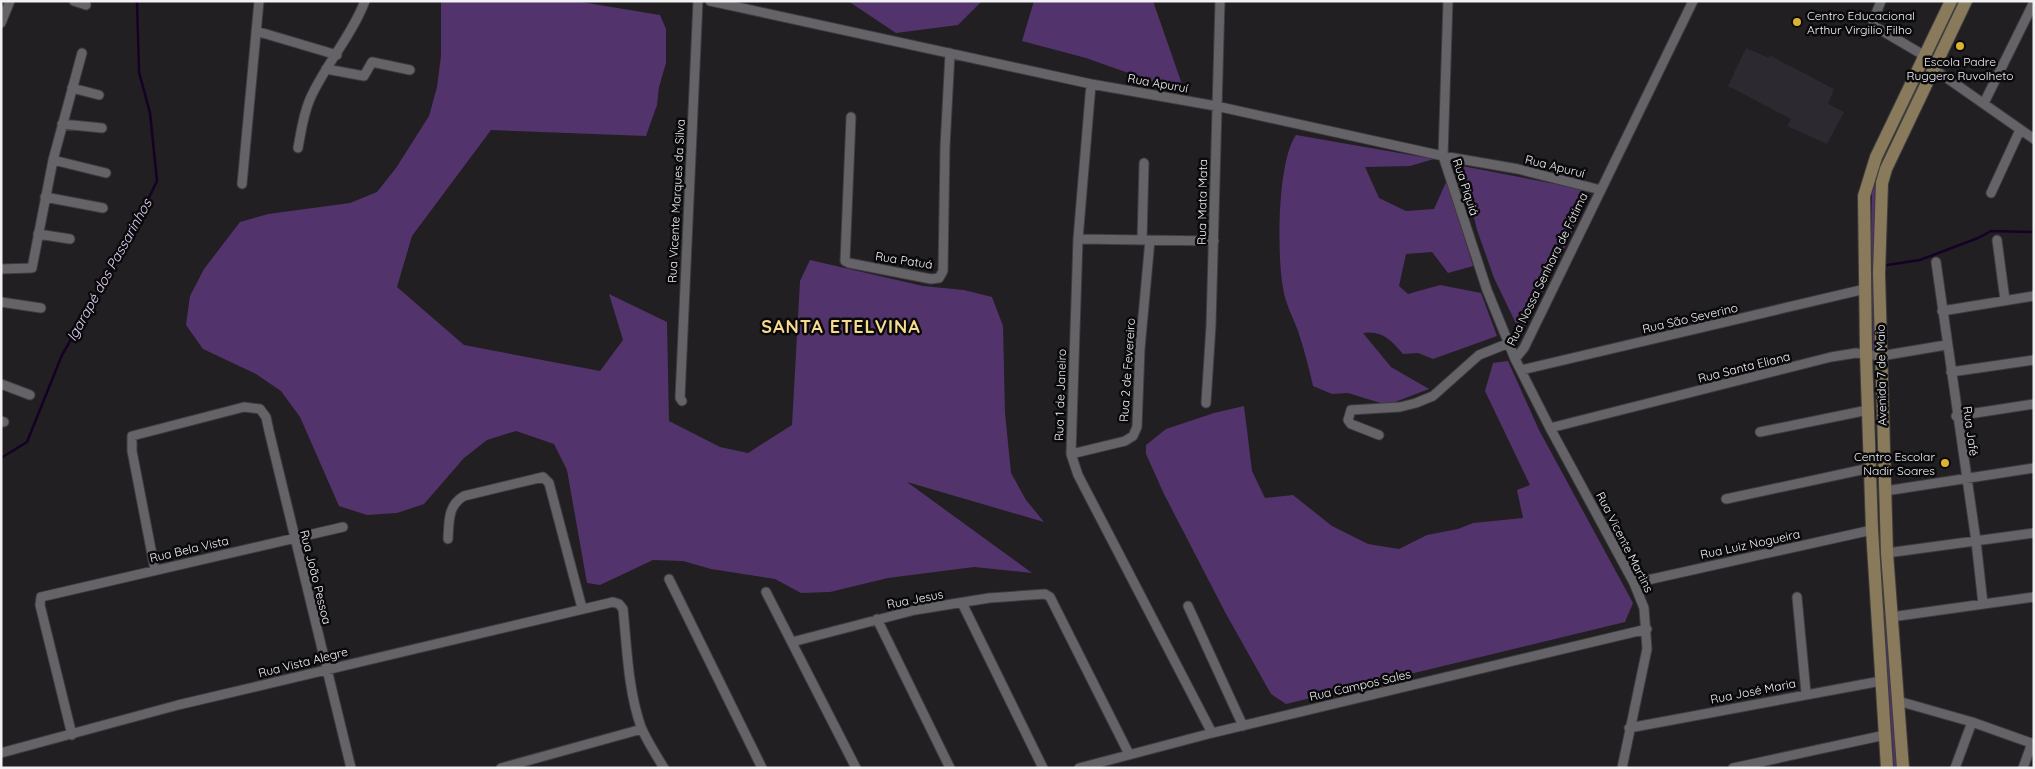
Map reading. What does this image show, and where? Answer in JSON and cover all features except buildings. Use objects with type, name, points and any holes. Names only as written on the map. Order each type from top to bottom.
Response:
[{"type":"main road","name":"Avenida 7 de Maio","points":[[1887,768],[1872,530],[1866,353],[1864,196],[1867,180],[1876,157],[1951,1]]},
{"type":"main road","name":"Avenida 7 de Maio","points":[[1903,768],[1887,553],[1881,356],[1882,183],[1886,169],[1966,1]]},
{"type":"street","points":[[1,23],[10,1]]},
{"type":"street","points":[[74,1],[86,5]]},
{"type":"street","points":[[242,184],[258,1]]},
{"type":"street","points":[[298,148],[305,111],[326,69],[360,15],[365,1]]},
{"type":"street","name":"Rua Vicente Marques da Silva","points":[[682,401],[680,398],[698,1]]},
{"type":"street","name":"Rua Apuruí","points":[[710,1],[1091,84],[1216,106],[1443,156],[1518,169],[1601,190]]},
{"type":"street","name":"Rua Mata Mata","points":[[1206,403],[1214,241],[1220,1]]},
{"type":"street","name":"Rua Piquiá","points":[[1448,1],[1443,156],[1487,290],[1521,370]]},
{"type":"street","name":"Rua Nossa Senhora de Fátima","points":[[1516,358],[1524,348],[1694,1]]},
{"type":"street","points":[[1881,1],[1874,26],[1925,56]]},
{"type":"street","points":[[1984,103],[2034,2]]},
{"type":"street","points":[[256,31],[337,54]]},
{"type":"street","points":[[1,269],[32,268],[53,160],[82,53]]},
{"type":"street","name":"Rua Patuá","points":[[851,117],[845,260],[849,264],[924,278],[939,278],[943,271],[945,147],[950,53]]},
{"type":"street","points":[[326,69],[364,76],[372,62],[410,70]]},
{"type":"street","points":[[1934,69],[2034,139]]},
{"type":"street","name":"Rua 1 de Janeiro","points":[[1091,84],[1078,238],[1070,454],[1078,475],[1212,733]]},
{"type":"street","points":[[72,88],[98,95]]},
{"type":"street","points":[[62,124],[102,128]]},
{"type":"street","points":[[1991,193],[2020,130]]},
{"type":"street","points":[[53,160],[106,173]]},
{"type":"street","name":"Rua 2 de Fevereiro","points":[[1070,454],[1125,441],[1133,436],[1137,428],[1146,240],[1144,163]]},
{"type":"street","points":[[45,197],[103,208]]},
{"type":"street","points":[[38,234],[70,239]]},
{"type":"street","points":[[1078,238],[1214,241]]},
{"type":"street","points":[[1997,240],[2005,300]]},
{"type":"street","name":"Rua Jafé","points":[[1936,262],[1956,416],[1976,541],[1983,604]]},
{"type":"street","name":"Rua São Severino","points":[[1521,370],[1865,289]]},
{"type":"street","points":[[1942,311],[2034,296]]},
{"type":"street","points":[[1,302],[41,308]]},
{"type":"street","points":[[1379,436],[1352,424],[1348,420],[1352,410],[1400,407],[1424,400],[1445,386],[1479,355],[1509,343]]},
{"type":"street","name":"Rua Santa Eliana","points":[[1550,428],[1831,356],[1866,353],[1881,356],[1946,345]]},
{"type":"street","points":[[1951,372],[2034,360]]},
{"type":"street","name":"Rua Vicente Martins","points":[[1521,370],[1550,428],[1634,583],[1644,608],[1647,629],[1646,657],[1629,728],[1622,768]]},
{"type":"street","points":[[1,384],[30,395]]},
{"type":"street","points":[[1956,416],[2034,404]]},
{"type":"street","name":"Rua João Pessoa","points":[[155,570],[134,464],[132,436],[244,407],[260,409],[266,417],[351,768]]},
{"type":"street","points":[[1760,432],[1868,410]]},
{"type":"street","points":[[1726,499],[1870,468]]},
{"type":"street","points":[[1885,491],[1965,477],[2034,468]]},
{"type":"street","points":[[448,539],[451,511],[456,500],[464,496],[543,477],[549,482],[582,608]]},
{"type":"street","name":"Rua Bela Vista","points":[[72,735],[40,605],[41,597],[343,528]]},
{"type":"street","name":"Rua Luiz Nogueira","points":[[1634,583],[1872,530]]},
{"type":"street","points":[[1887,553],[2034,533]]},
{"type":"street","points":[[669,579],[762,768]]},
{"type":"street","points":[[766,592],[856,768]]},
{"type":"street","name":"Rua Jesus","points":[[792,642],[877,619],[989,598],[1045,594],[1050,597],[1129,754]]},
{"type":"street","points":[[1798,597],[1806,694]]},
{"type":"street","points":[[1891,617],[2034,597]]},
{"type":"street","name":"Rua Vista Alegre","points":[[1,753],[178,705],[613,602],[619,604],[623,609],[631,682],[642,729]]},
{"type":"street","points":[[962,603],[1043,768]]},
{"type":"street","points":[[1188,606],[1243,726]]},
{"type":"street","points":[[877,619],[950,768]]},
{"type":"street","name":"Rua Campos Sales","points":[[1079,768],[1212,733],[1647,629]]},
{"type":"street","name":"Rua José Maria","points":[[1629,728],[1881,680]]},
{"type":"street","points":[[1898,701],[1972,722],[2033,743],[2023,768]]},
{"type":"street","points":[[1955,768],[1972,722]]},
{"type":"street","points":[[501,768],[642,729],[664,768]]},
{"type":"street","points":[[1733,768],[1885,735]]},
{"type":"shaded area","points":[[441,1],[575,1],[660,15],[666,29],[666,63],[659,87],[657,105],[646,136],[491,130],[412,236],[397,287],[464,345],[600,371],[623,340],[609,294],[667,322],[669,421],[720,447],[748,453],[792,425],[800,281],[810,260],[923,286],[964,290],[992,297],[1003,326],[1005,413],[1011,473],[1026,500],[1044,522],[907,482],[1032,573],[974,567],[888,578],[830,592],[801,593],[775,579],[711,569],[683,561],[653,560],[600,585],[587,583],[567,470],[554,444],[516,431],[487,440],[464,458],[424,504],[397,513],[367,515],[339,506],[300,417],[281,391],[256,374],[203,349],[186,325],[190,296],[204,269],[240,222],[268,214],[350,203],[377,192],[396,168],[429,116],[437,87],[441,56]]},
{"type":"shaded area","points":[[848,1],[982,1],[958,25],[896,33]]},
{"type":"shaded area","points":[[1034,1],[1153,1],[1185,93],[1086,58],[1022,41]]},
{"type":"shaded area","points":[[1746,48],[1769,58],[1771,56],[1834,89],[1828,104],[1844,112],[1827,144],[1787,126],[1791,119],[1728,86]]},
{"type":"shaded area","points":[[1913,101],[1883,173],[1878,352],[1873,351],[1872,190],[1882,160]]},
{"type":"shaded area","points":[[1296,135],[1434,159],[1410,166],[1365,167],[1379,198],[1406,211],[1434,209],[1447,180],[1473,266],[1448,273],[1432,252],[1406,254],[1399,286],[1408,294],[1440,285],[1481,293],[1497,336],[1433,359],[1418,353],[1403,354],[1386,337],[1376,333],[1363,333],[1391,367],[1429,389],[1387,405],[1348,393],[1332,394],[1313,386],[1300,338],[1285,299],[1281,273],[1279,232],[1282,187],[1285,166]]},
{"type":"shaded area","points":[[1462,166],[1582,189],[1581,208],[1570,237],[1521,334],[1494,278],[1477,230]]},
{"type":"shaded area","points":[[1508,361],[1539,430],[1633,603],[1625,622],[1286,704],[1271,694],[1225,612],[1164,494],[1146,454],[1146,445],[1166,429],[1214,413],[1244,406],[1252,471],[1265,498],[1293,495],[1332,526],[1368,544],[1399,549],[1427,535],[1458,529],[1473,523],[1523,518],[1517,490],[1530,485],[1485,391],[1493,363]]},
{"type":"shaded area","points":[[1876,369],[1899,768],[1894,768],[1884,618],[1879,519]]},
{"type":"waterway","name":"Igarapé dos Passarinhos","points":[[1,458],[27,442],[62,355],[127,243],[157,181],[150,113],[139,72],[137,1]]},
{"type":"waterway","points":[[1887,265],[1920,260],[1978,238],[1991,231],[2034,232]]},
{"type":"place","name":"Centro Educacional Arthur Virgilio Filho","points":[[1797,22]]},
{"type":"place","name":"Escola Padre Ruggero Ruvolheto","points":[[1960,46]]},
{"type":"place","name":"Centro Escolar Nadir Soares","points":[[1945,463]]},
{"type":"district","name":"SANTA ETELVINA","points":[[841,326]]}]
